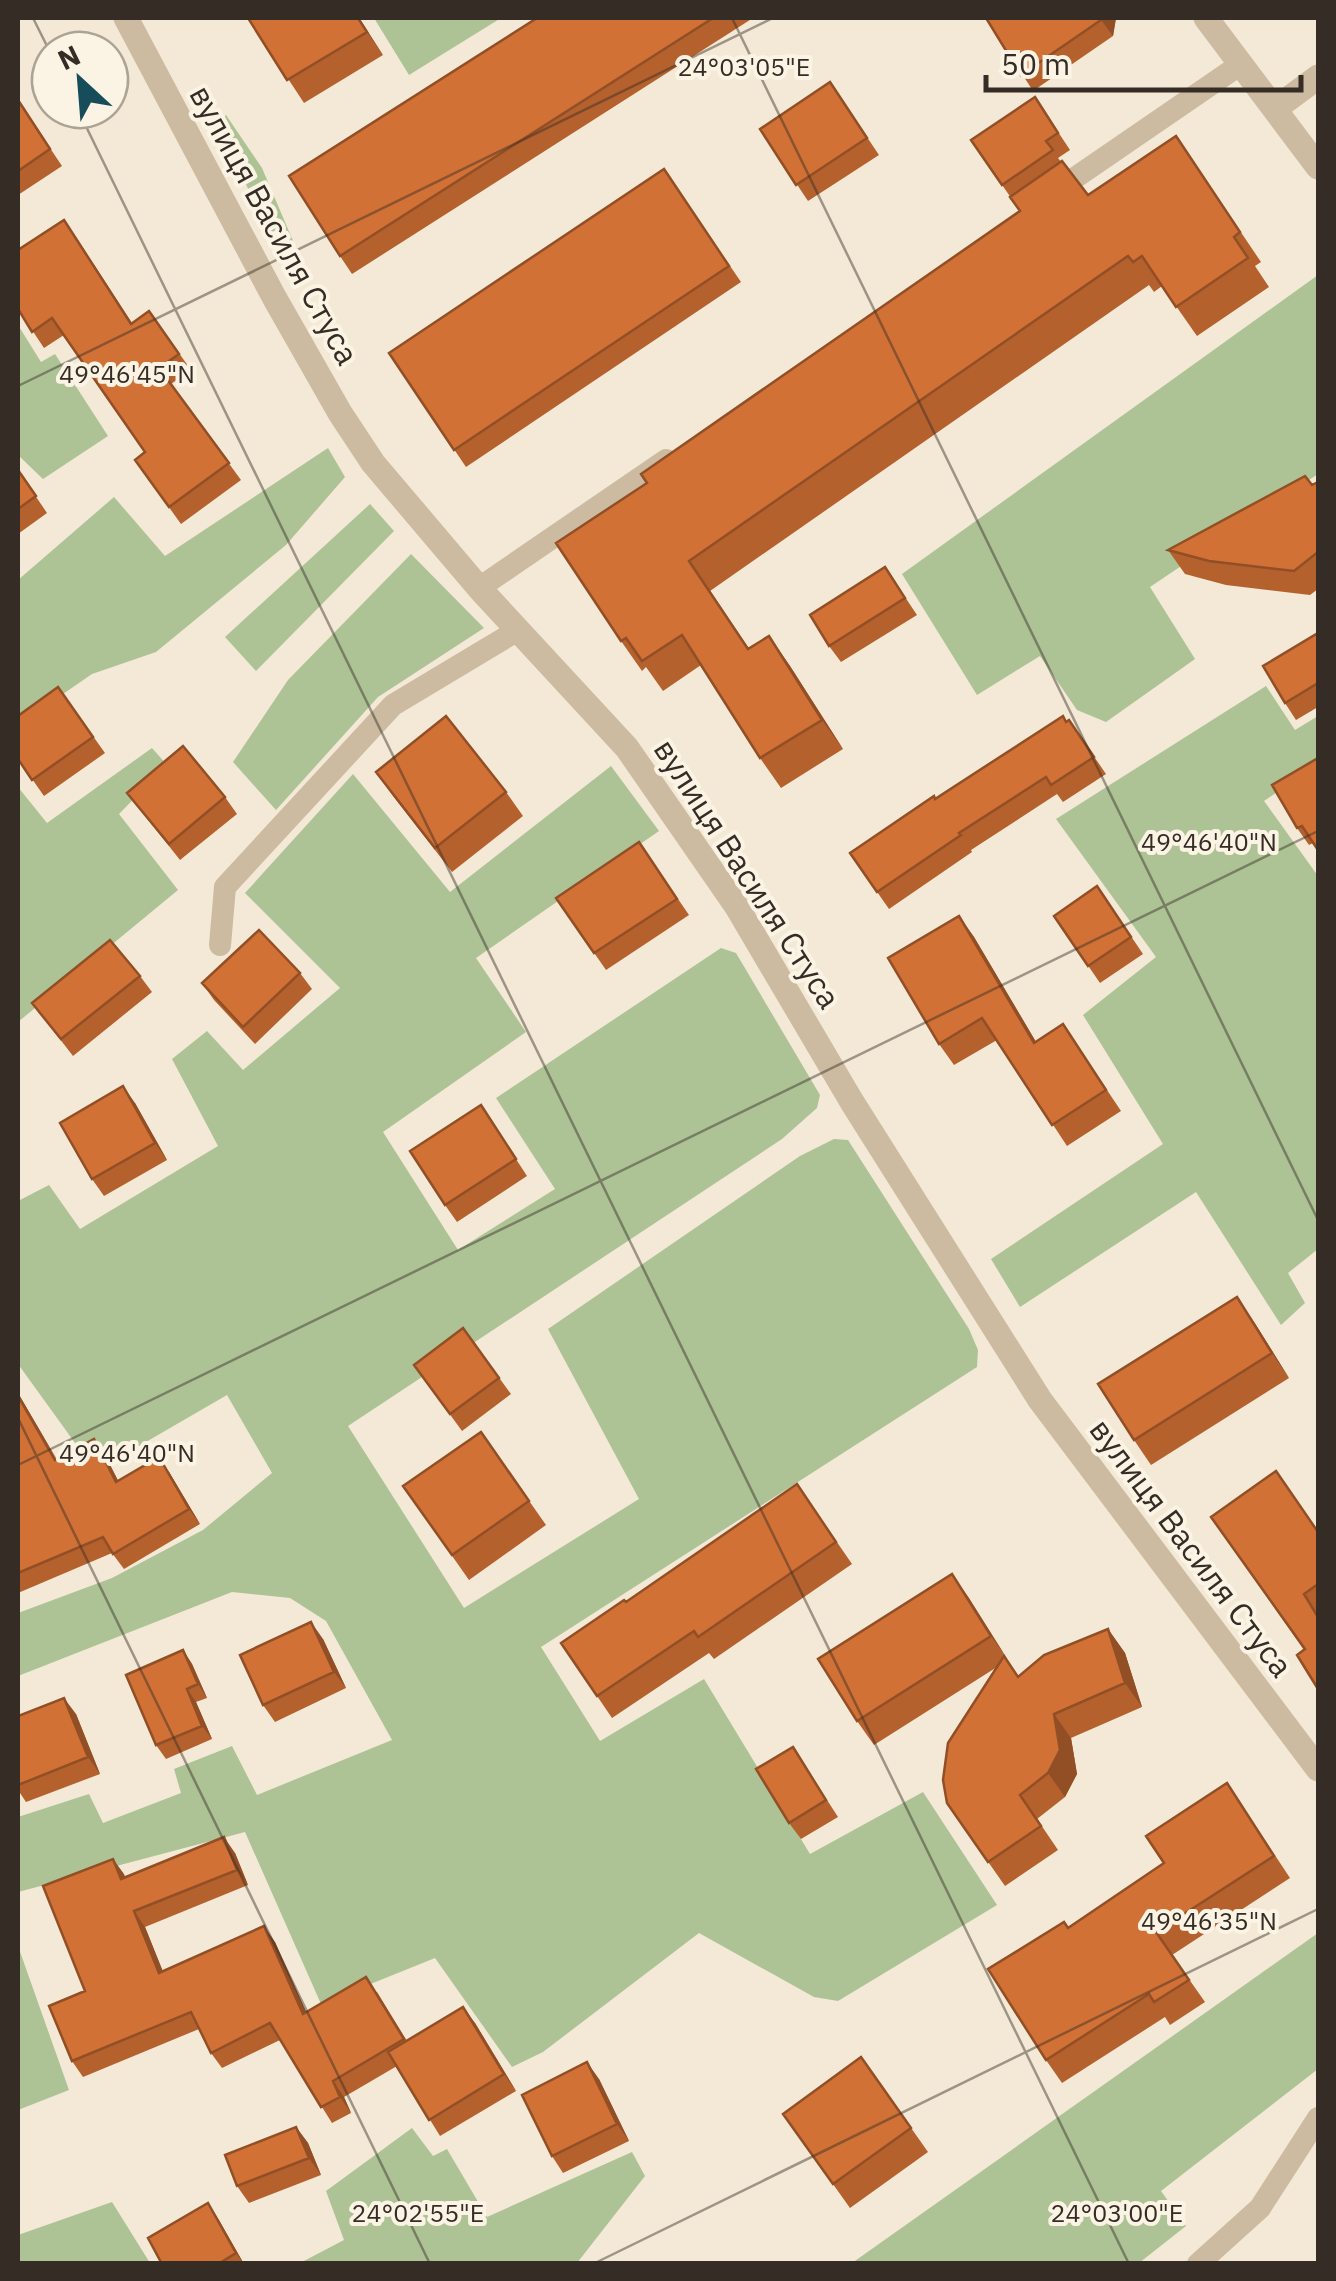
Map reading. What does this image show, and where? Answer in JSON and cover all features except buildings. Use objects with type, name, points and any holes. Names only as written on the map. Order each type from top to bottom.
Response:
[{"type":"street","name":"вулиця Василя Стуса","points":[[126,18],[274,297],[340,412],[394,490],[627,748],[737,907],[852,1102],[1040,1400],[1318,1769]]},
{"type":"street","points":[[1206,18],[1318,166]]},
{"type":"street","points":[[1276,108],[1318,77]]},
{"type":"lane","points":[[1031,208],[1241,64]]},
{"type":"lane","points":[[479,588],[692,442]]},
{"type":"lane","points":[[220,945],[225,888],[393,704],[518,630]]},
{"type":"lane","points":[[1198,2264],[1260,2208],[1318,2118]]},
{"type":"green space","points":[[374,18],[501,18],[409,75]]},
{"type":"green space","points":[[226,115],[262,168],[302,262],[287,265],[280,260],[245,182],[218,134],[219,123]]},
{"type":"green space","points":[[1318,275],[1318,474],[1150,587],[1195,659],[1106,722],[1077,710],[1040,656],[977,695],[902,574]]},
{"type":"green space","points":[[18,325],[41,362],[55,354],[108,436],[43,479],[18,455]]},
{"type":"green space","points":[[328,448],[345,477],[286,545],[156,652],[92,674],[18,725],[18,580],[114,497],[165,556]]},
{"type":"green space","points":[[370,504],[394,531],[256,671],[225,637]]},
{"type":"green space","points":[[411,554],[484,628],[378,697],[276,810],[233,762],[288,680]]},
{"type":"green space","points":[[1266,686],[1295,730],[1318,716],[1318,764],[1264,801],[1318,876],[1318,1249],[1288,1273],[1305,1303],[1281,1325],[1196,1192],[1020,1307],[991,1259],[1163,1144],[1083,1015],[1156,957],[1056,819]]},
{"type":"green space","points":[[152,748],[167,765],[119,814],[178,890],[18,1022],[18,787],[47,823]]},
{"type":"green space","points":[[611,766],[659,831],[476,958],[526,1032],[383,1132],[458,1250],[555,1189],[496,1098],[721,948],[736,953],[820,1095],[817,1108],[782,1139],[348,1426],[464,1608],[639,1499],[548,1329],[800,1156],[834,1139],[848,1140],[969,1329],[978,1350],[977,1367],[541,1647],[600,1741],[704,1679],[810,1854],[923,1792],[997,1905],[838,2001],[814,1997],[699,1933],[543,2052],[512,2067],[435,1958],[321,2004],[245,1832],[18,1892],[18,1817],[89,1794],[103,1823],[181,1793],[174,1769],[232,1746],[257,1795],[392,1740],[326,1621],[290,1598],[232,1592],[18,1676],[18,1613],[112,1578],[203,1530],[272,1473],[227,1395],[139,1446],[83,1454],[18,1364],[18,1201],[49,1185],[80,1229],[218,1146],[172,1059],[207,1031],[243,1070],[340,988],[245,893],[353,774],[450,892]]},
{"type":"green space","points":[[1318,1933],[1318,2069],[1161,2191],[1186,2226],[1139,2263],[852,2263]]},
{"type":"green space","points":[[18,1946],[69,2090],[18,2110]]},
{"type":"green space","points":[[412,2128],[433,2156],[447,2149],[487,2217],[632,2152],[645,2176],[577,2263],[300,2263],[344,2240],[326,2191]]},
{"type":"green space","points":[[112,2202],[150,2263],[18,2263],[18,2235]]}]
